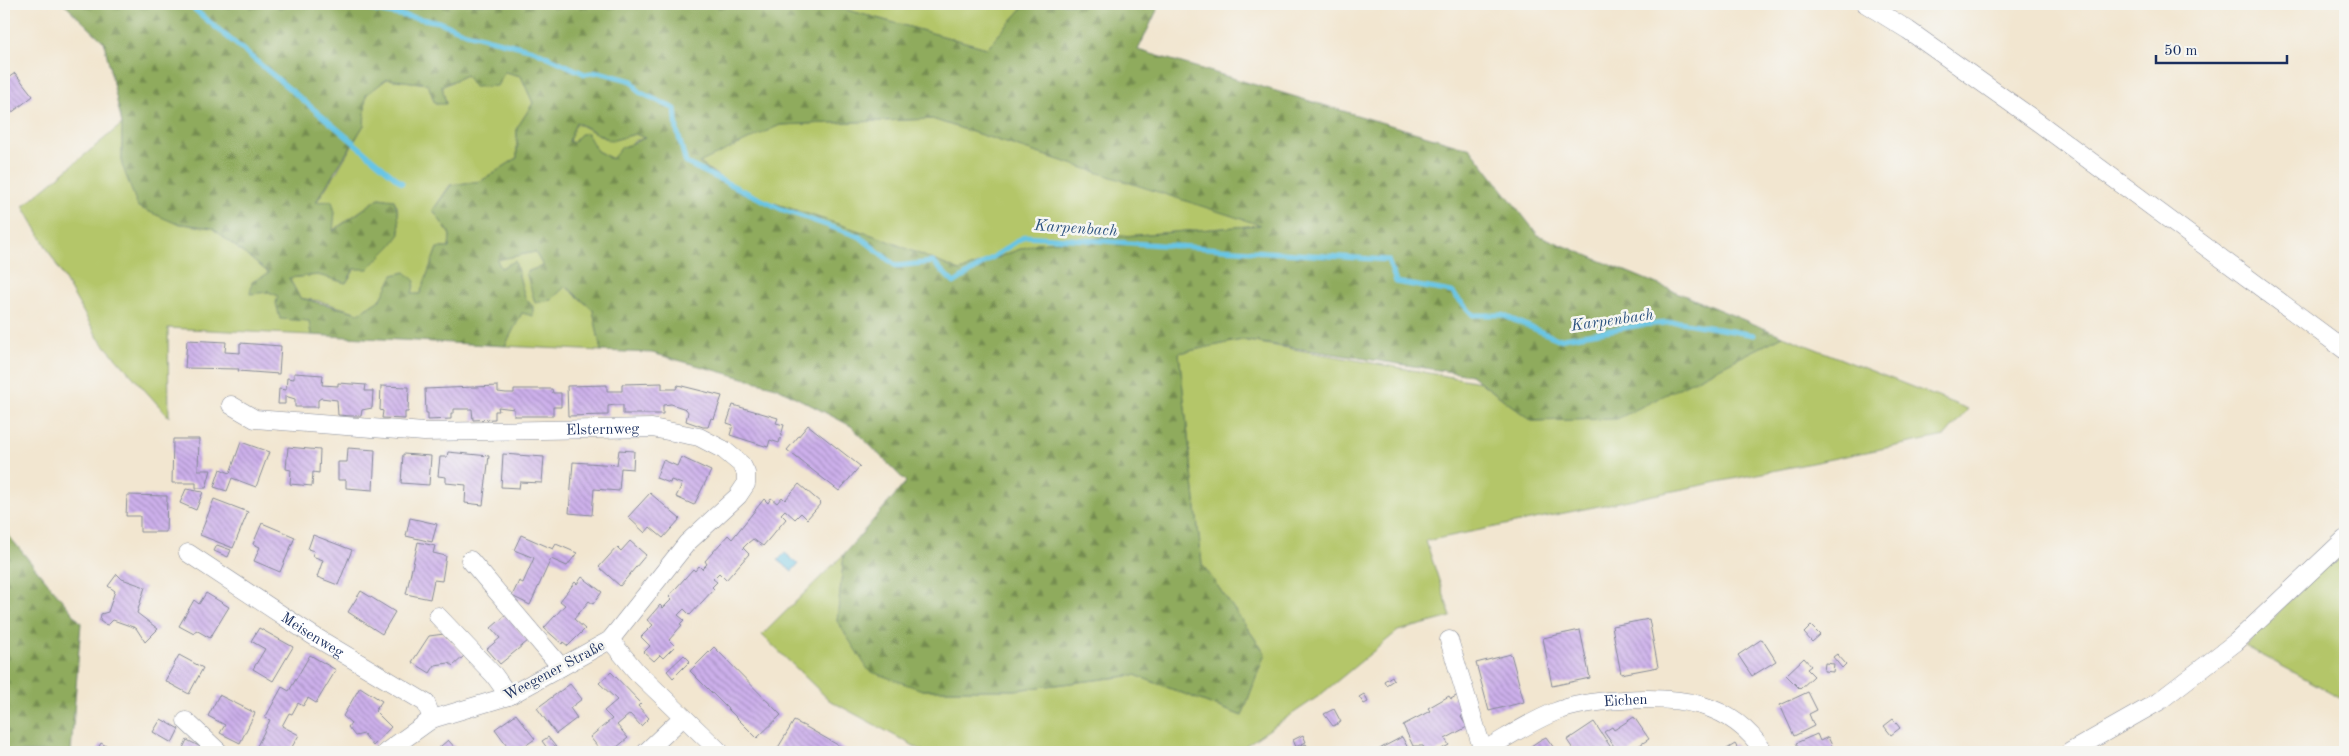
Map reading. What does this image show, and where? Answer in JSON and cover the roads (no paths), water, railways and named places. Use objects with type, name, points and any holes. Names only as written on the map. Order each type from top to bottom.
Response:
[{"type":"street","points":[[1866,4],[1908,30],[2039,123],[2345,350]]},
{"type":"street","name":"Elsternweg","points":[[231,405],[255,419],[424,432],[652,428],[699,437],[724,450],[742,465],[746,474],[746,484],[738,496],[687,543],[610,640]]},
{"type":"street","points":[[2070,752],[2158,702],[2236,642],[2345,539]]},
{"type":"street","name":"Meisenweg","points":[[188,553],[312,635],[426,703],[432,719]]},
{"type":"street","points":[[470,560],[561,667]]},
{"type":"street","points":[[438,616],[494,675],[509,696]]},
{"type":"street","name":"Weegener Straße","points":[[386,752],[432,719],[509,696],[610,640],[636,671],[720,752]]},
{"type":"street","points":[[1450,640],[1482,752]]},
{"type":"street","name":"Eichen","points":[[1482,752],[1556,712],[1602,701],[1649,698],[1678,699],[1712,708],[1727,716],[1744,729],[1764,752]]},
{"type":"street","points":[[646,752],[683,717]]},
{"type":"street","points":[[186,721],[219,752]]},
{"type":"water","points":[[785,553],[798,564],[792,571],[778,560]]},
{"type":"waterway","points":[[188,4],[402,183]]},
{"type":"waterway","name":"Karpenbach","points":[[362,4],[371,10],[439,22],[466,33],[533,50],[585,74],[599,72],[632,81],[639,92],[675,109],[677,130],[686,163],[783,210],[860,237],[896,266],[933,262],[954,283],[1025,236],[1388,260],[1396,282],[1452,292],[1473,315],[1502,315],[1558,339],[1641,325],[1680,322],[1754,335]]}]
